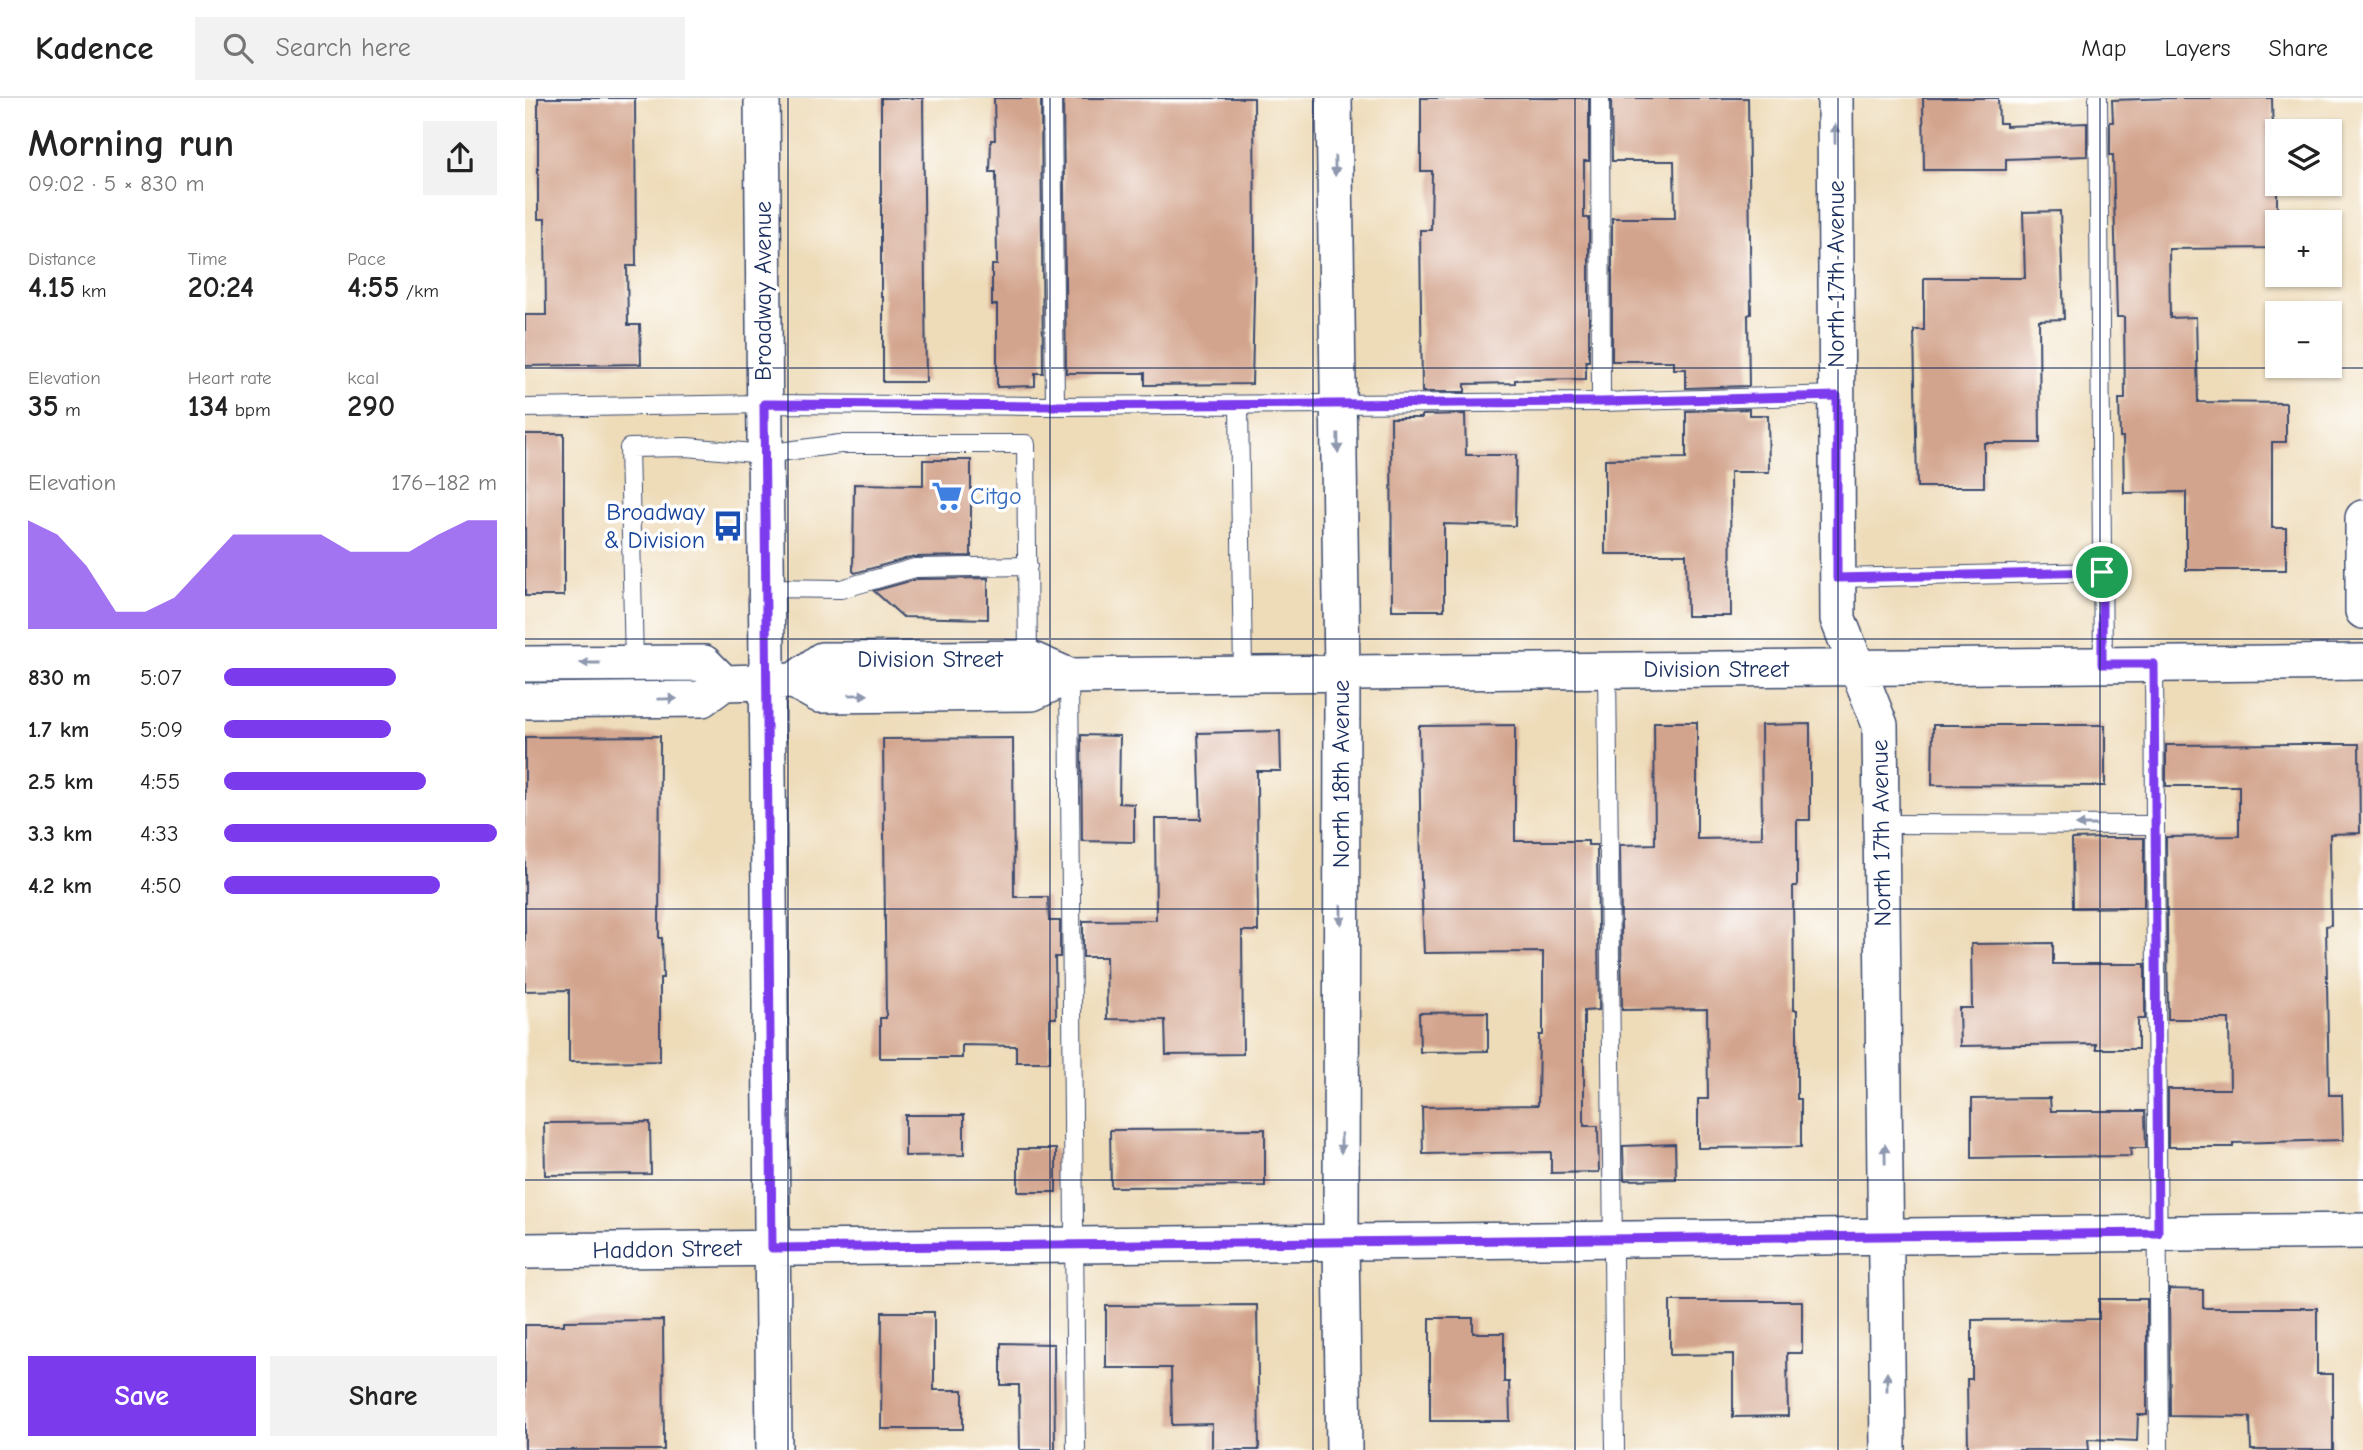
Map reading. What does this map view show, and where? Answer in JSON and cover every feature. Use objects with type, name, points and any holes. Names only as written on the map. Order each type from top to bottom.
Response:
[{"type":"street","name":"Broadway Avenue","points":[[762,98],[765,588],[780,681],[772,1248],[774,1450]]},
{"type":"street","name":"North 18th Avenue","points":[[1334,98],[1342,673],[1341,1242],[1344,1450]]},
{"type":"street","name":"North 17th Avenue","points":[[1835,98],[1837,618],[1880,725],[1888,1450]]},
{"type":"street","points":[[2363,518],[2363,611]]},
{"type":"street","name":"Division Street","points":[[780,681],[823,660],[1028,658],[1069,676]]},
{"type":"street","name":"Division Street","points":[[525,701],[702,699],[724,683],[780,681],[819,695],[1032,693],[1069,676],[2363,662]]},
{"type":"street","points":[[525,664],[705,663],[724,683]]},
{"type":"street","name":"Haddon Street","points":[[525,1251],[2363,1231]]},
{"type":"lane","points":[[1052,98],[1055,406]]},
{"type":"lane","points":[[1600,98],[1601,402]]},
{"type":"lane","points":[[2098,98],[2102,664]]},
{"type":"lane","points":[[525,408],[764,404],[1055,406],[1601,402],[1837,396]]},
{"type":"lane","points":[[1239,405],[1243,673]]},
{"type":"lane","points":[[634,663],[629,448],[687,447],[764,454],[840,444],[1026,444],[1028,658]]},
{"type":"lane","points":[[765,588],[841,589],[915,568],[1028,566]]},
{"type":"lane","points":[[1837,578],[2102,572]]},
{"type":"lane","points":[[2154,664],[2159,1450]]},
{"type":"lane","points":[[1607,670],[1615,1450]]},
{"type":"lane","points":[[1069,676],[1076,1450]]},
{"type":"lane","points":[[1881,824],[2154,825]]},
{"type":"building","points":[[538,98],[635,98],[636,266],[627,266],[628,325],[640,325],[641,364],[525,366],[525,315],[546,315],[545,219],[538,219]]},
{"type":"building","points":[[881,98],[923,98],[926,382],[883,382]]},
{"type":"building","points":[[994,98],[1041,98],[1043,373],[1035,373],[1035,386],[997,387],[997,305],[992,305],[992,265],[997,265],[996,172],[990,172],[991,140],[995,140]]},
{"type":"building","points":[[1063,98],[1254,98],[1252,384],[1145,385],[1145,373],[1066,373]]},
{"type":"building","points":[[1421,98],[1589,98],[1589,161],[1584,161],[1584,218],[1589,218],[1589,361],[1586,361],[1586,379],[1515,380],[1515,383],[1465,384],[1465,392],[1422,392],[1420,230],[1431,230],[1432,171],[1421,171]]},
{"type":"building","points":[[1611,98],[1748,98],[1751,314],[1748,315],[1749,386],[1686,388],[1686,369],[1674,369],[1674,361],[1612,361],[1612,218],[1675,218],[1674,161],[1612,161]]},
{"type":"building","points":[[1923,98],[1998,98],[1999,123],[2006,123],[2006,126],[2087,123],[2087,156],[2006,159],[2006,170],[1924,170]]},
{"type":"building","points":[[2272,98],[2272,119],[2265,119],[2265,196],[2277,196],[2277,210],[2265,210],[2265,248],[2169,249],[2170,318],[2196,317],[2198,402],[2286,403],[2286,442],[2272,442],[2272,528],[2286,528],[2286,570],[2186,570],[2186,492],[2124,493],[2119,399],[2125,399],[2124,317],[2117,317],[2113,155],[2110,155],[2112,100]]},
{"type":"building","points":[[2060,211],[2064,319],[2039,320],[2040,443],[1984,443],[1984,487],[1917,487],[1914,330],[1924,330],[1924,278],[2025,278],[2023,212]]},
{"type":"building","points":[[1749,409],[1749,415],[1768,415],[1769,472],[1730,472],[1731,616],[1687,616],[1686,554],[1605,554],[1605,459],[1686,458],[1686,411]]},
{"type":"building","points":[[1465,414],[1466,455],[1516,455],[1515,526],[1444,524],[1444,610],[1392,610],[1391,418]]},
{"type":"building","points":[[525,434],[564,434],[564,596],[525,596]]},
{"type":"building","points":[[923,460],[971,460],[971,556],[912,557],[855,573],[854,484],[923,485]]},
{"type":"building","points":[[988,578],[988,619],[903,617],[874,591],[917,579]]},
{"type":"building","points":[[1654,722],[1697,722],[1697,839],[1762,838],[1761,725],[1810,724],[1810,820],[1797,820],[1797,886],[1793,886],[1794,1010],[1797,1010],[1797,1099],[1801,1099],[1801,1147],[1698,1148],[1698,1099],[1708,1099],[1707,1009],[1622,1010],[1620,845],[1655,844]]},
{"type":"building","points":[[1515,725],[1515,841],[1588,841],[1588,845],[1597,845],[1599,1010],[1584,1011],[1584,1126],[1598,1126],[1599,1172],[1551,1173],[1551,1152],[1423,1154],[1422,1107],[1538,1105],[1539,1035],[1543,1035],[1543,952],[1424,953],[1419,726]]},
{"type":"building","points":[[1933,725],[2105,725],[2105,786],[1932,785]]},
{"type":"building","points":[[1280,731],[1281,771],[1257,771],[1258,931],[1242,931],[1243,1054],[1166,1055],[1165,1020],[1107,1019],[1106,957],[1083,957],[1083,921],[1156,920],[1155,819],[1201,819],[1198,733]]},
{"type":"building","points":[[1081,735],[1120,736],[1119,803],[1134,804],[1134,842],[1082,841]]},
{"type":"building","points":[[660,736],[659,938],[662,938],[663,978],[660,978],[660,1061],[569,1062],[569,990],[525,991],[525,737]]},
{"type":"building","points":[[1013,738],[1014,897],[1048,897],[1049,921],[1060,921],[1060,957],[1055,957],[1056,1018],[1050,1018],[1050,1062],[1016,1062],[1016,1046],[962,1045],[962,1058],[880,1058],[880,1018],[886,1018],[883,739]]},
{"type":"building","points":[[2359,744],[2360,833],[2330,834],[2331,925],[2326,926],[2329,1095],[2342,1095],[2343,1140],[2233,1143],[2233,1147],[2168,1147],[2168,1089],[2230,1089],[2229,1019],[2168,1019],[2166,837],[2239,836],[2239,786],[2166,786],[2166,745]]},
{"type":"building","points":[[2144,838],[2144,907],[2073,908],[2072,839]]},
{"type":"building","points":[[2053,943],[2053,964],[2145,964],[2145,1019],[2138,1019],[2138,1049],[2096,1049],[2096,1044],[1960,1046],[1959,1008],[1972,1008],[1971,944]]},
{"type":"building","points":[[1488,1012],[1488,1051],[1420,1052],[1419,1013]]},
{"type":"building","points":[[2050,1098],[2051,1111],[2145,1111],[2146,1148],[2130,1148],[2131,1156],[1972,1158],[1972,1099]]},
{"type":"building","points":[[905,1115],[964,1115],[964,1155],[905,1156]]},
{"type":"building","points":[[650,1122],[651,1174],[545,1175],[544,1123]]},
{"type":"building","points":[[1265,1129],[1265,1186],[1111,1187],[1110,1130]]},
{"type":"building","points":[[1675,1144],[1676,1179],[1624,1180],[1623,1146]]},
{"type":"building","points":[[1018,1149],[1056,1149],[1056,1192],[1018,1192]]},
{"type":"building","points":[[2169,1289],[2203,1290],[2203,1308],[2317,1308],[2317,1374],[2333,1374],[2333,1450],[2251,1450],[2250,1417],[2170,1416]]},
{"type":"building","points":[[2099,1299],[2147,1299],[2147,1415],[2138,1415],[2137,1441],[2088,1439],[2089,1450],[1968,1450],[1967,1379],[1972,1379],[1972,1320],[2099,1319]]},
{"type":"building","points":[[1670,1301],[1802,1301],[1802,1353],[1787,1353],[1788,1416],[1733,1417],[1733,1354],[1670,1355]]},
{"type":"building","points":[[1257,1305],[1259,1450],[1212,1450],[1212,1424],[1172,1425],[1171,1368],[1106,1368],[1106,1306]]},
{"type":"building","points":[[882,1312],[934,1312],[934,1390],[963,1390],[963,1429],[881,1429]]},
{"type":"building","points":[[1430,1318],[1473,1318],[1473,1333],[1504,1333],[1504,1382],[1509,1382],[1510,1421],[1430,1421]]},
{"type":"building","points":[[663,1320],[664,1450],[525,1450],[525,1325],[564,1325],[564,1321]]},
{"type":"building","points":[[1001,1343],[1054,1344],[1055,1450],[1020,1450],[1019,1385],[1001,1385]]},
{"type":"place","name":"Citgo","points":[[947,496]]},
{"type":"place","name":"Broadway & Division","points":[[728,526]]},
{"type":"route","points":[[1837,396],[1837,578],[2102,572],[2102,664],[2154,664],[2158,1233],[772,1248],[764,404],[1055,406],[1601,402],[1837,396]]}]
